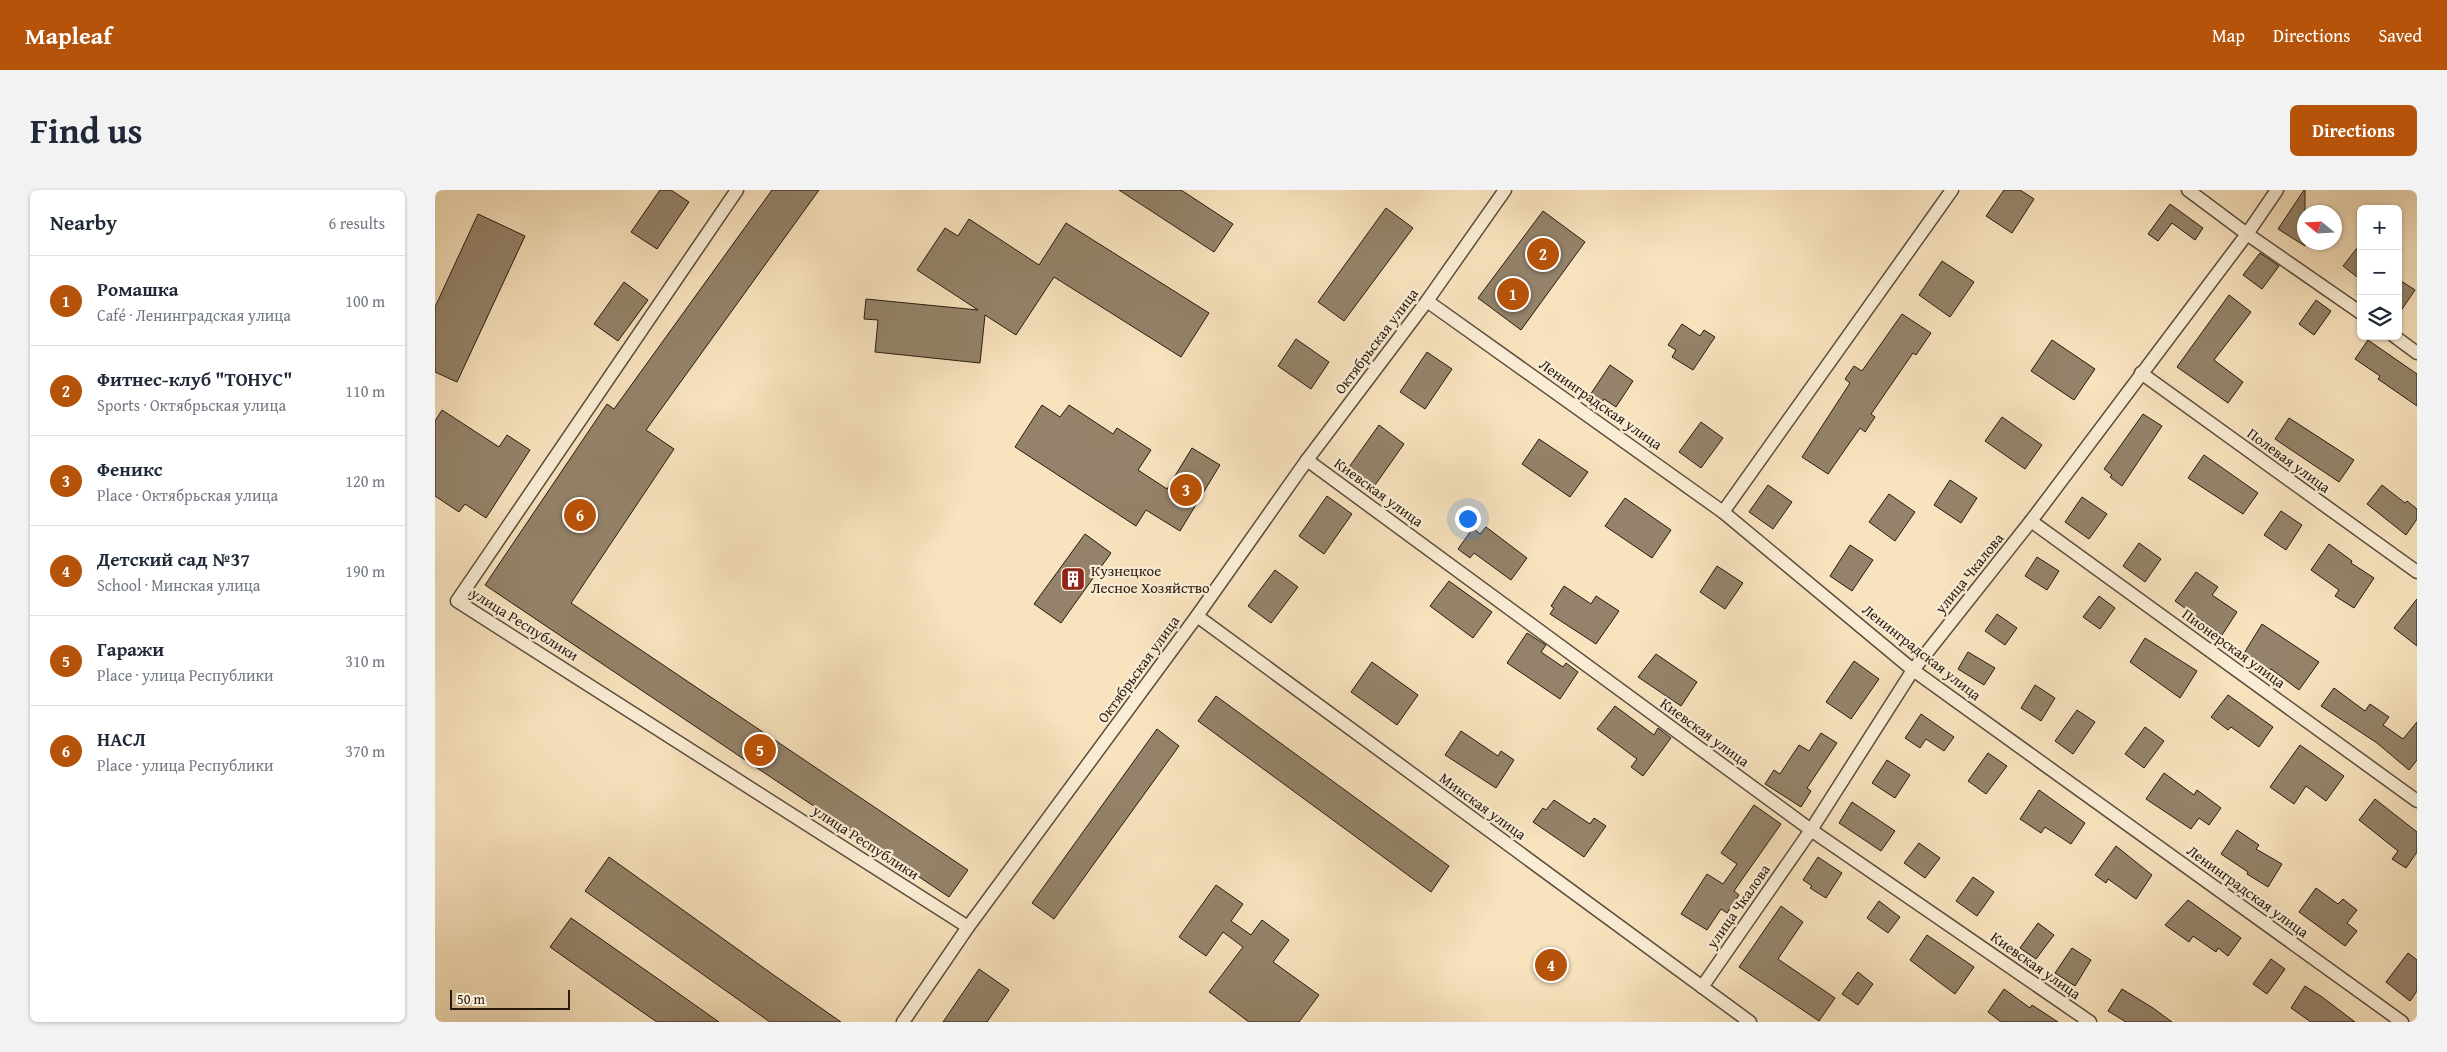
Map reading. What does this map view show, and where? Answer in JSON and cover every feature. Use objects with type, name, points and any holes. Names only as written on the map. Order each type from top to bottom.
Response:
[{"type":"street","name":"улица Республики","points":[[737,190],[457,601],[967,927]]},
{"type":"street","name":"Октябрьская улица","points":[[903,1022],[967,927],[1197,616],[1307,460],[1427,301],[1505,190]]},
{"type":"street","points":[[1723,512],[1952,190]]},
{"type":"street","points":[[2188,190],[2247,234],[2357,310]]},
{"type":"street","name":"улица Чкалова","points":[[1702,987],[1811,830],[1913,670],[2031,521],[2247,234],[2277,190]]},
{"type":"street","name":"Ленинградская улица","points":[[1427,301],[1723,512],[1913,670],[2402,1022]]},
{"type":"street","points":[[2400,340],[2417,352]]},
{"type":"street","name":"Полевая улица","points":[[2141,373],[2417,572]]},
{"type":"street","name":"Киевская улица","points":[[1307,460],[1811,830],[2090,1022]]},
{"type":"street","name":"Пионерская улица","points":[[2031,521],[2417,801]]},
{"type":"street","name":"Минская улица","points":[[1197,616],[1750,1022]]},
{"type":"building","points":[[660,190],[671,190],[689,202],[657,249],[631,232]]},
{"type":"building","points":[[772,190],[819,190],[646,430],[674,449],[571,603],[968,870],[949,897],[485,585],[607,404],[614,409]]},
{"type":"building","points":[[1119,190],[1181,190],[1233,224],[1214,252]]},
{"type":"building","points":[[2004,190],[2020,190],[2034,199],[2012,233],[1986,216]]},
{"type":"building","points":[[2305,190],[2305,205],[2297,205],[2297,241],[2278,229]]},
{"type":"building","points":[[2170,204],[2203,228],[2195,240],[2172,223],[2158,241],[2148,234]]},
{"type":"building","points":[[1386,208],[1413,228],[1344,321],[1318,302]]},
{"type":"building","points":[[1543,211],[1585,242],[1521,330],[1478,298]]},
{"type":"building","points":[[478,214],[525,236],[457,382],[435,372],[435,307]]},
{"type":"building","points":[[969,219],[1039,265],[1066,223],[1209,313],[1181,357],[1054,277],[1016,335],[985,315],[980,363],[875,352],[878,320],[864,319],[866,299],[978,310],[917,270],[945,228],[958,236]]},
{"type":"building","points":[[2357,248],[2357,277],[2343,266]]},
{"type":"building","points":[[2260,253],[2279,266],[2262,289],[2243,275]]},
{"type":"building","points":[[1942,261],[1974,282],[1950,317],[1919,295]]},
{"type":"building","points":[[624,282],[648,300],[618,341],[594,324]]},
{"type":"building","points":[[2402,282],[2415,290],[2402,309]]},
{"type":"building","points":[[2229,295],[2251,312],[2214,360],[2243,382],[2228,403],[2177,367]]},
{"type":"building","points":[[2316,300],[2331,311],[2314,335],[2299,324]]},
{"type":"building","points":[[1902,314],[1931,333],[1916,355],[1913,353],[1871,414],[1875,417],[1865,432],[1860,428],[1828,474],[1802,457],[1850,383],[1845,379],[1854,366],[1862,371]]},
{"type":"building","points":[[1682,324],[1700,336],[1704,330],[1715,337],[1693,370],[1672,357],[1676,350],[1668,345]]},
{"type":"building","points":[[1296,339],[1329,362],[1311,389],[1278,366]]},
{"type":"building","points":[[2052,340],[2095,369],[2074,400],[2031,371]]},
{"type":"building","points":[[2368,340],[2417,374],[2417,406],[2378,379],[2380,376],[2355,359]]},
{"type":"building","points":[[1427,352],[1452,369],[1425,409],[1400,392]]},
{"type":"building","points":[[1610,365],[1633,381],[1616,407],[1604,399],[1602,402],[1590,395]]},
{"type":"building","points":[[1042,405],[1060,417],[1069,405],[1113,434],[1117,428],[1151,450],[1138,470],[1167,489],[1192,448],[1220,465],[1180,531],[1146,510],[1136,526],[1015,447]]},
{"type":"building","points":[[442,410],[499,447],[507,435],[530,450],[486,518],[465,504],[459,512],[435,496],[435,421]]},
{"type":"building","points":[[2143,414],[2162,426],[2122,486],[2110,477],[2112,475],[2104,469]]},
{"type":"building","points":[[2002,417],[2042,445],[2025,469],[1985,441]]},
{"type":"building","points":[[2289,418],[2354,460],[2339,482],[2275,439]]},
{"type":"building","points":[[1701,422],[1723,438],[1701,468],[1679,452]]},
{"type":"building","points":[[1379,425],[1404,444],[1373,488],[1347,470]]},
{"type":"building","points":[[1539,439],[1588,472],[1570,497],[1522,464]]},
{"type":"building","points":[[2204,455],[2258,493],[2243,514],[2188,478]]},
{"type":"building","points":[[1950,480],[1977,498],[1961,523],[1934,505]]},
{"type":"building","points":[[1768,485],[1792,502],[1773,529],[1749,512]]},
{"type":"building","points":[[2382,485],[2405,503],[2407,501],[2417,509],[2417,519],[2406,535],[2367,504]]},
{"type":"building","points":[[1889,494],[1915,512],[1895,541],[1869,522]]},
{"type":"building","points":[[1327,496],[1352,514],[1324,554],[1299,536]]},
{"type":"building","points":[[2082,497],[2107,514],[2089,539],[2065,522]]},
{"type":"building","points":[[1625,498],[1671,530],[1652,558],[1605,526]]},
{"type":"building","points":[[2281,511],[2302,525],[2286,550],[2264,535]]},
{"type":"building","points":[[1486,527],[1527,558],[1511,580],[1474,553],[1470,558],[1458,549],[1473,528],[1480,534]]},
{"type":"building","name":"Кузнецкое Лесное Хозяйство","points":[[1085,534],[1111,553],[1061,623],[1034,604]]},
{"type":"building","points":[[2139,543],[2161,559],[2145,582],[2123,566]]},
{"type":"building","points":[[2329,544],[2352,561],[2351,563],[2374,578],[2354,608],[2335,596],[2339,590],[2311,570]]},
{"type":"building","points":[[1850,545],[1873,560],[1852,591],[1830,576]]},
{"type":"building","points":[[2037,557],[2059,571],[2047,590],[2025,576]]},
{"type":"building","points":[[1717,566],[1743,583],[1725,609],[1700,592]]},
{"type":"building","points":[[1275,570],[1298,587],[1271,623],[1248,606]]},
{"type":"building","points":[[2196,572],[2218,587],[2212,595],[2237,612],[2222,635],[2175,601]]},
{"type":"building","points":[[1449,581],[1492,612],[1473,638],[1430,606]]},
{"type":"building","points":[[1564,586],[1591,604],[1596,596],[1619,611],[1596,644],[1550,614],[1554,608],[1551,606]]},
{"type":"building","points":[[2099,596],[2115,608],[2100,629],[2083,617]]},
{"type":"building","points":[[2417,599],[2417,646],[2394,628]]},
{"type":"building","points":[[1997,614],[2017,628],[2005,645],[1985,631]]},
{"type":"building","points":[[2262,624],[2319,662],[2299,690],[2271,669],[2270,671],[2243,655]]},
{"type":"building","points":[[1527,633],[1546,645],[1541,652],[1563,667],[1566,663],[1578,672],[1560,699],[1507,663]]},
{"type":"building","points":[[2145,638],[2197,671],[2180,698],[2130,662]]},
{"type":"building","points":[[1968,652],[1995,668],[1984,685],[1958,669]]},
{"type":"building","points":[[1656,654],[1697,682],[1681,706],[1638,677]]},
{"type":"building","points":[[1854,661],[1879,679],[1851,719],[1826,702]]},
{"type":"building","points":[[1372,662],[1418,695],[1397,725],[1351,692]]},
{"type":"building","points":[[2035,685],[2055,698],[2041,721],[2021,708]]},
{"type":"building","points":[[2334,688],[2365,711],[2370,704],[2389,717],[2383,725],[2403,739],[2417,722],[2417,760],[2409,770],[2377,743],[2321,706]]},
{"type":"building","points":[[2228,695],[2273,727],[2259,747],[2231,727],[2228,730],[2211,717]]},
{"type":"building","points":[[1216,696],[1449,866],[1431,892],[1198,721]]},
{"type":"building","points":[[1615,706],[1654,735],[1658,728],[1671,738],[1643,776],[1631,767],[1637,759],[1597,729]]},
{"type":"building","points":[[2077,710],[2095,722],[2073,754],[2055,741]]},
{"type":"building","points":[[1921,714],[1954,737],[1944,751],[1926,739],[1920,748],[1905,738]]},
{"type":"building","points":[[2145,727],[2164,741],[2144,768],[2125,754]]},
{"type":"building","points":[[1157,729],[1179,746],[1054,919],[1032,903]]},
{"type":"building","points":[[1461,731],[1498,756],[1501,751],[1514,760],[1496,788],[1445,755]]},
{"type":"building","points":[[1821,733],[1837,743],[1807,788],[1811,791],[1801,807],[1765,784],[1774,770],[1780,774],[1799,745],[1809,751]]},
{"type":"building","points":[[2300,745],[2344,776],[2326,801],[2306,786],[2294,804],[2270,787]]},
{"type":"building","points":[[1988,753],[2007,766],[1986,794],[1968,781]]},
{"type":"building","points":[[1887,760],[1910,775],[1895,798],[1872,783]]},
{"type":"building","points":[[2164,773],[2194,795],[2197,790],[2221,808],[2209,825],[2199,818],[2191,829],[2146,799]]},
{"type":"building","points":[[2039,790],[2085,823],[2071,844],[2045,827],[2041,833],[2020,819]]},
{"type":"building","points":[[2375,799],[2417,832],[2417,852],[2406,868],[2392,859],[2398,851],[2359,820]]},
{"type":"building","points":[[1554,800],[1590,824],[1594,818],[1606,826],[1584,857],[1533,822],[1543,808],[1546,810]]},
{"type":"building","points":[[1852,802],[1895,831],[1881,851],[1839,823]]},
{"type":"building","points":[[1754,805],[1781,824],[1734,891],[1739,895],[1727,913],[1721,909],[1707,930],[1681,914],[1707,874],[1723,884],[1737,864],[1721,853]]},
{"type":"building","points":[[2237,830],[2259,845],[2256,849],[2282,864],[2268,887],[2221,854]]},
{"type":"building","points":[[1919,843],[1940,858],[1925,878],[1904,863]]},
{"type":"building","points":[[2116,846],[2152,875],[2136,899],[2108,879],[2106,883],[2095,875]]},
{"type":"building","points":[[609,857],[841,1022],[770,1022],[585,891]]},
{"type":"building","points":[[1818,857],[1842,873],[1826,898],[1810,888],[1812,886],[1803,880]]},
{"type":"building","points":[[1973,877],[1994,892],[1977,916],[1956,901]]},
{"type":"building","points":[[1216,885],[1243,904],[1231,921],[1251,935],[1262,920],[1289,940],[1273,962],[1319,995],[1299,1022],[1249,1022],[1209,992],[1243,947],[1223,932],[1206,956],[1179,937]]},
{"type":"building","points":[[2316,888],[2338,904],[2343,899],[2357,910],[2347,923],[2357,931],[2345,946],[2299,912]]},
{"type":"building","points":[[2188,900],[2241,938],[2228,956],[2218,948],[2216,952],[2193,936],[2189,942],[2165,925]]},
{"type":"building","points":[[1879,901],[1900,917],[1888,933],[1867,918]]},
{"type":"building","points":[[1781,906],[1803,922],[1778,959],[1835,998],[1819,1021],[1739,967]]},
{"type":"building","points":[[571,918],[719,1022],[657,1022],[628,1002],[550,947]]},
{"type":"building","points":[[2038,923],[2054,935],[2036,959],[2020,948]]},
{"type":"building","points":[[1927,935],[1974,967],[1955,994],[1910,960]]},
{"type":"building","points":[[2072,948],[2091,960],[2075,986],[2055,973]]},
{"type":"building","points":[[2408,953],[2417,960],[2417,991],[2410,1001],[2386,982]]},
{"type":"building","points":[[2271,959],[2285,969],[2267,994],[2253,984]]},
{"type":"building","points":[[979,969],[1009,990],[987,1022],[943,1022]]},
{"type":"building","points":[[1858,972],[1873,984],[1858,1005],[1842,994]]},
{"type":"building","points":[[2305,986],[2355,1022],[2311,1022],[2291,1008]]},
{"type":"building","points":[[2004,989],[2030,1008],[2032,1005],[2058,1022],[2001,1022],[1988,1012]]},
{"type":"building","points":[[2122,989],[2172,1022],[2126,1022],[2108,1011]]},
{"type":"place","name":"Фитнес-клуб \"ТОНУС\"","points":[[1543,254]]},
{"type":"place","name":"Ромашка","points":[[1513,294]]},
{"type":"place","name":"Феникс","points":[[1186,490]]},
{"type":"place","name":"НАСЛ","points":[[580,515]]},
{"type":"place","name":"Кузнецкое Лесное Хозяйство","points":[[1073,579]]},
{"type":"place","name":"Гаражи","points":[[760,750]]},
{"type":"place","name":"Детский сад №37","points":[[1551,965]]}]
